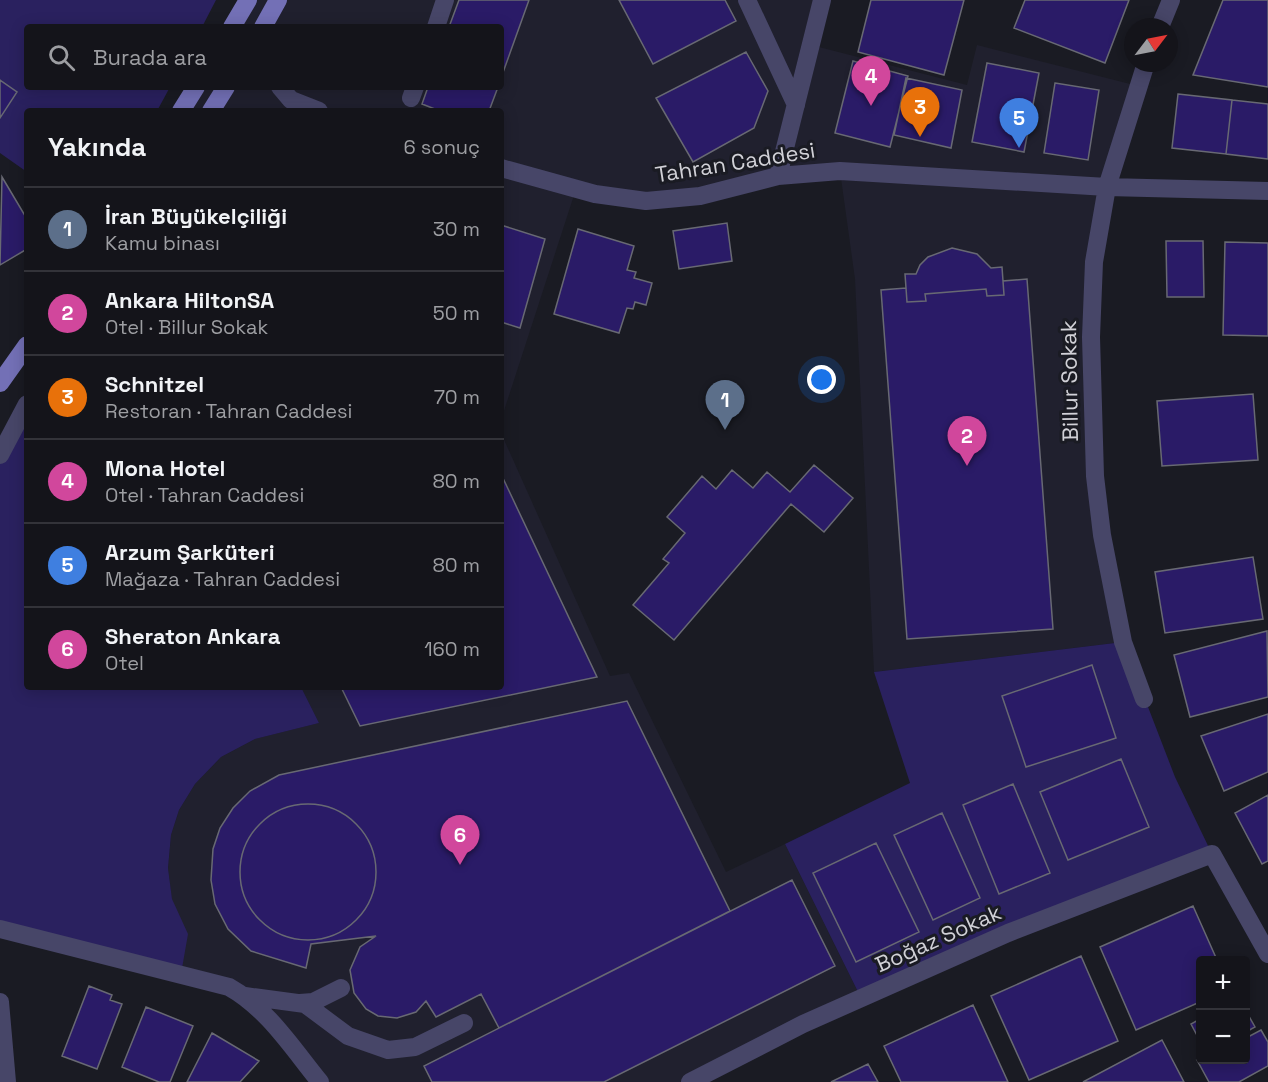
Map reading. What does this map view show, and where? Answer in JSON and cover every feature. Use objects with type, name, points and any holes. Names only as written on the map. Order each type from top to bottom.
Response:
[{"type":"main road","points":[[234,24],[248,0]]},
{"type":"main road","points":[[265,24],[278,0]]},
{"type":"main road","points":[[183,108],[194,90]]},
{"type":"main road","points":[[213,108],[224,90]]},
{"type":"main road","points":[[0,383],[24,349]]},
{"type":"street","points":[[437,24],[446,0]]},
{"type":"street","points":[[747,0],[796,105]]},
{"type":"street","points":[[778,176],[822,0]]},
{"type":"street","points":[[1164,18],[1171,0]]},
{"type":"street","name":"Billur Sokak","points":[[1143,72],[1107,187],[1094,273],[1091,337],[1095,476],[1102,535],[1123,642],[1144,699]]},
{"type":"street","points":[[283,90],[291,100],[311,108]]},
{"type":"street","name":"Tahran Caddesi","points":[[504,169],[595,194],[646,201],[700,196],[778,176],[840,171],[1107,187],[1268,191]]},
{"type":"street","points":[[0,455],[24,410]]},
{"type":"street","name":"Boğaz Sokak","points":[[690,1082],[803,1024],[998,938],[1212,854],[1268,954]]},
{"type":"street","points":[[0,929],[219,983],[245,996],[298,1003],[313,1002],[341,988]]},
{"type":"street","points":[[245,996],[274,1026],[320,1082]]},
{"type":"street","points":[[0,1002],[7,1082]]},
{"type":"street","points":[[298,1003],[321,1013],[348,1036],[388,1050],[422,1045],[464,1023]]},
{"type":"shaded area","points":[[0,0],[216,0],[204,24],[24,24],[24,90],[168,90],[159,108],[24,108],[24,170],[0,153]]},
{"type":"shaded area","points":[[248,0],[822,0],[811,45],[967,85],[977,45],[1138,86],[1107,187],[1093,401],[1123,642],[874,672],[855,279],[840,171],[700,196],[576,189],[504,411],[504,108],[183,108],[194,90],[504,90],[504,24],[234,24]]},
{"type":"shaded area","points":[[24,410],[24,690],[302,690],[319,723],[255,739],[221,757],[195,784],[179,810],[171,835],[168,868],[172,899],[188,934],[181,974],[0,929],[0,455]]},
{"type":"shaded area","points":[[504,440],[610,676],[629,673],[726,872],[785,844],[861,998],[690,1082],[320,1082],[245,996],[181,974],[168,868],[171,835],[179,810],[195,784],[221,757],[255,739],[319,723],[302,690],[504,690]]},
{"type":"shaded area","points":[[1123,642],[1175,777],[1212,854],[861,998],[785,844],[910,783],[874,672]]},
{"type":"building","points":[[459,0],[529,0],[504,70],[504,24],[450,24]]},
{"type":"building","points":[[619,0],[725,0],[736,21],[653,64]]},
{"type":"building","points":[[871,0],[964,0],[944,75],[858,52]]},
{"type":"building","points":[[1025,0],[1129,0],[1105,63],[1014,28]]},
{"type":"building","points":[[1223,0],[1268,0],[1268,87],[1193,75]]},
{"type":"building","points":[[746,52],[768,91],[754,128],[693,162],[656,98]]},
{"type":"building","points":[[853,61],[908,76],[890,147],[835,133]]},
{"type":"building","points":[[987,63],[1039,73],[1024,152],[972,142]]},
{"type":"building","points":[[906,78],[962,90],[951,148],[894,135]]},
{"type":"building","points":[[0,80],[17,92],[0,118]]},
{"type":"building","points":[[1055,83],[1099,90],[1088,160],[1044,153]]},
{"type":"building","points":[[427,90],[497,90],[490,108],[432,108],[422,104]]},
{"type":"building","points":[[1178,94],[1232,100],[1226,154],[1172,148]]},
{"type":"building","points":[[1232,100],[1268,104],[1268,159],[1226,154]]},
{"type":"building","points":[[2,177],[24,214],[24,251],[0,265]]},
{"type":"building","points":[[727,223],[732,261],[679,269],[673,231]]},
{"type":"building","points":[[504,226],[545,239],[520,328],[504,323]]},
{"type":"building","points":[[578,229],[634,246],[627,270],[636,272],[634,278],[652,283],[646,305],[635,302],[633,309],[627,308],[619,333],[554,314]]},
{"type":"building","points":[[1166,241],[1203,241],[1204,297],[1167,297]]},
{"type":"building","points":[[1225,242],[1268,243],[1268,336],[1223,335]]},
{"type":"building","points":[[952,248],[977,254],[991,268],[1002,267],[1004,295],[987,296],[986,289],[925,294],[926,301],[907,302],[905,274],[916,274],[920,265],[928,257]]},
{"type":"building","points":[[1027,279],[1053,629],[907,639],[881,290],[906,288],[907,302],[926,301],[925,294],[986,289],[987,296],[1004,295],[1003,281]]},
{"type":"building","points":[[1253,394],[1258,460],[1162,466],[1157,401]]},
{"type":"building","points":[[814,465],[853,498],[824,532],[791,504],[674,640],[633,605],[669,563],[663,559],[685,533],[667,517],[702,476],[716,489],[732,470],[753,488],[767,472],[790,492]]},
{"type":"building","points":[[504,480],[597,677],[360,726],[342,690],[504,690]]},
{"type":"building","points":[[504,480],[597,677],[360,726],[342,690],[504,690]]},
{"type":"building","points":[[1253,557],[1263,619],[1165,633],[1155,572]]},
{"type":"building","points":[[1267,631],[1268,697],[1190,717],[1174,655]]},
{"type":"building","points":[[1092,665],[1116,738],[1026,767],[1002,696]]},
{"type":"building","points":[[627,701],[730,911],[499,1028],[481,994],[436,1017],[426,1001],[416,1012],[397,1018],[378,1016],[366,1009],[354,993],[350,970],[360,947],[376,936],[311,944],[306,968],[251,951],[228,929],[215,904],[211,880],[213,849],[220,828],[233,808],[250,791],[279,775]]},
{"type":"building","points":[[1268,714],[1268,772],[1224,791],[1201,736]]},
{"type":"building","points":[[1121,759],[1149,827],[1068,860],[1040,792]]},
{"type":"building","points":[[1013,784],[1050,873],[999,894],[963,805]]},
{"type":"building","points":[[1268,795],[1268,861],[1262,864],[1235,813]]},
{"type":"building","points":[[308,804],[334,809],[356,824],[371,846],[376,872],[371,898],[356,920],[334,935],[308,940],[282,935],[260,920],[245,898],[240,872],[245,846],[260,824],[282,809]]},
{"type":"building","points":[[942,813],[980,898],[933,920],[894,835]]},
{"type":"building","points":[[876,843],[919,932],[856,962],[813,873]]},
{"type":"building","points":[[792,880],[835,966],[604,1082],[432,1082],[424,1066]]},
{"type":"building","points":[[1193,906],[1215,956],[1196,956],[1196,1004],[1136,1030],[1100,947]]},
{"type":"building","points":[[1081,956],[1118,1041],[1029,1080],[991,996]]},
{"type":"building","points":[[89,986],[112,995],[110,1000],[122,1004],[97,1069],[62,1056]]},
{"type":"building","points":[[973,1005],[1008,1082],[901,1082],[884,1046]]},
{"type":"building","points":[[146,1007],[193,1026],[170,1082],[159,1082],[122,1067]]},
{"type":"building","points":[[1250,1018],[1255,1027],[1250,1030]]},
{"type":"building","points":[[1196,1021],[1196,1033],[1191,1024]]},
{"type":"building","points":[[1261,1030],[1268,1042],[1268,1066],[1239,1082],[1209,1082],[1199,1064],[1250,1064],[1250,1036]]},
{"type":"building","points":[[212,1033],[259,1061],[240,1082],[187,1082]]},
{"type":"building","points":[[1162,1040],[1184,1082],[1083,1082]]},
{"type":"building","points":[[868,1064],[878,1082],[831,1082]]},
{"type":"place","name":"Mona Hotel","points":[[871,106]]},
{"type":"place","name":"Schnitzel","points":[[920,137]]},
{"type":"place","name":"Arzum Şarküteri","points":[[1019,148]]},
{"type":"place","name":"İran Büyükelçiliği","points":[[725,430]]},
{"type":"place","name":"Ankara HiltonSA","points":[[967,466]]},
{"type":"place","name":"Sheraton Ankara","points":[[460,865]]}]
